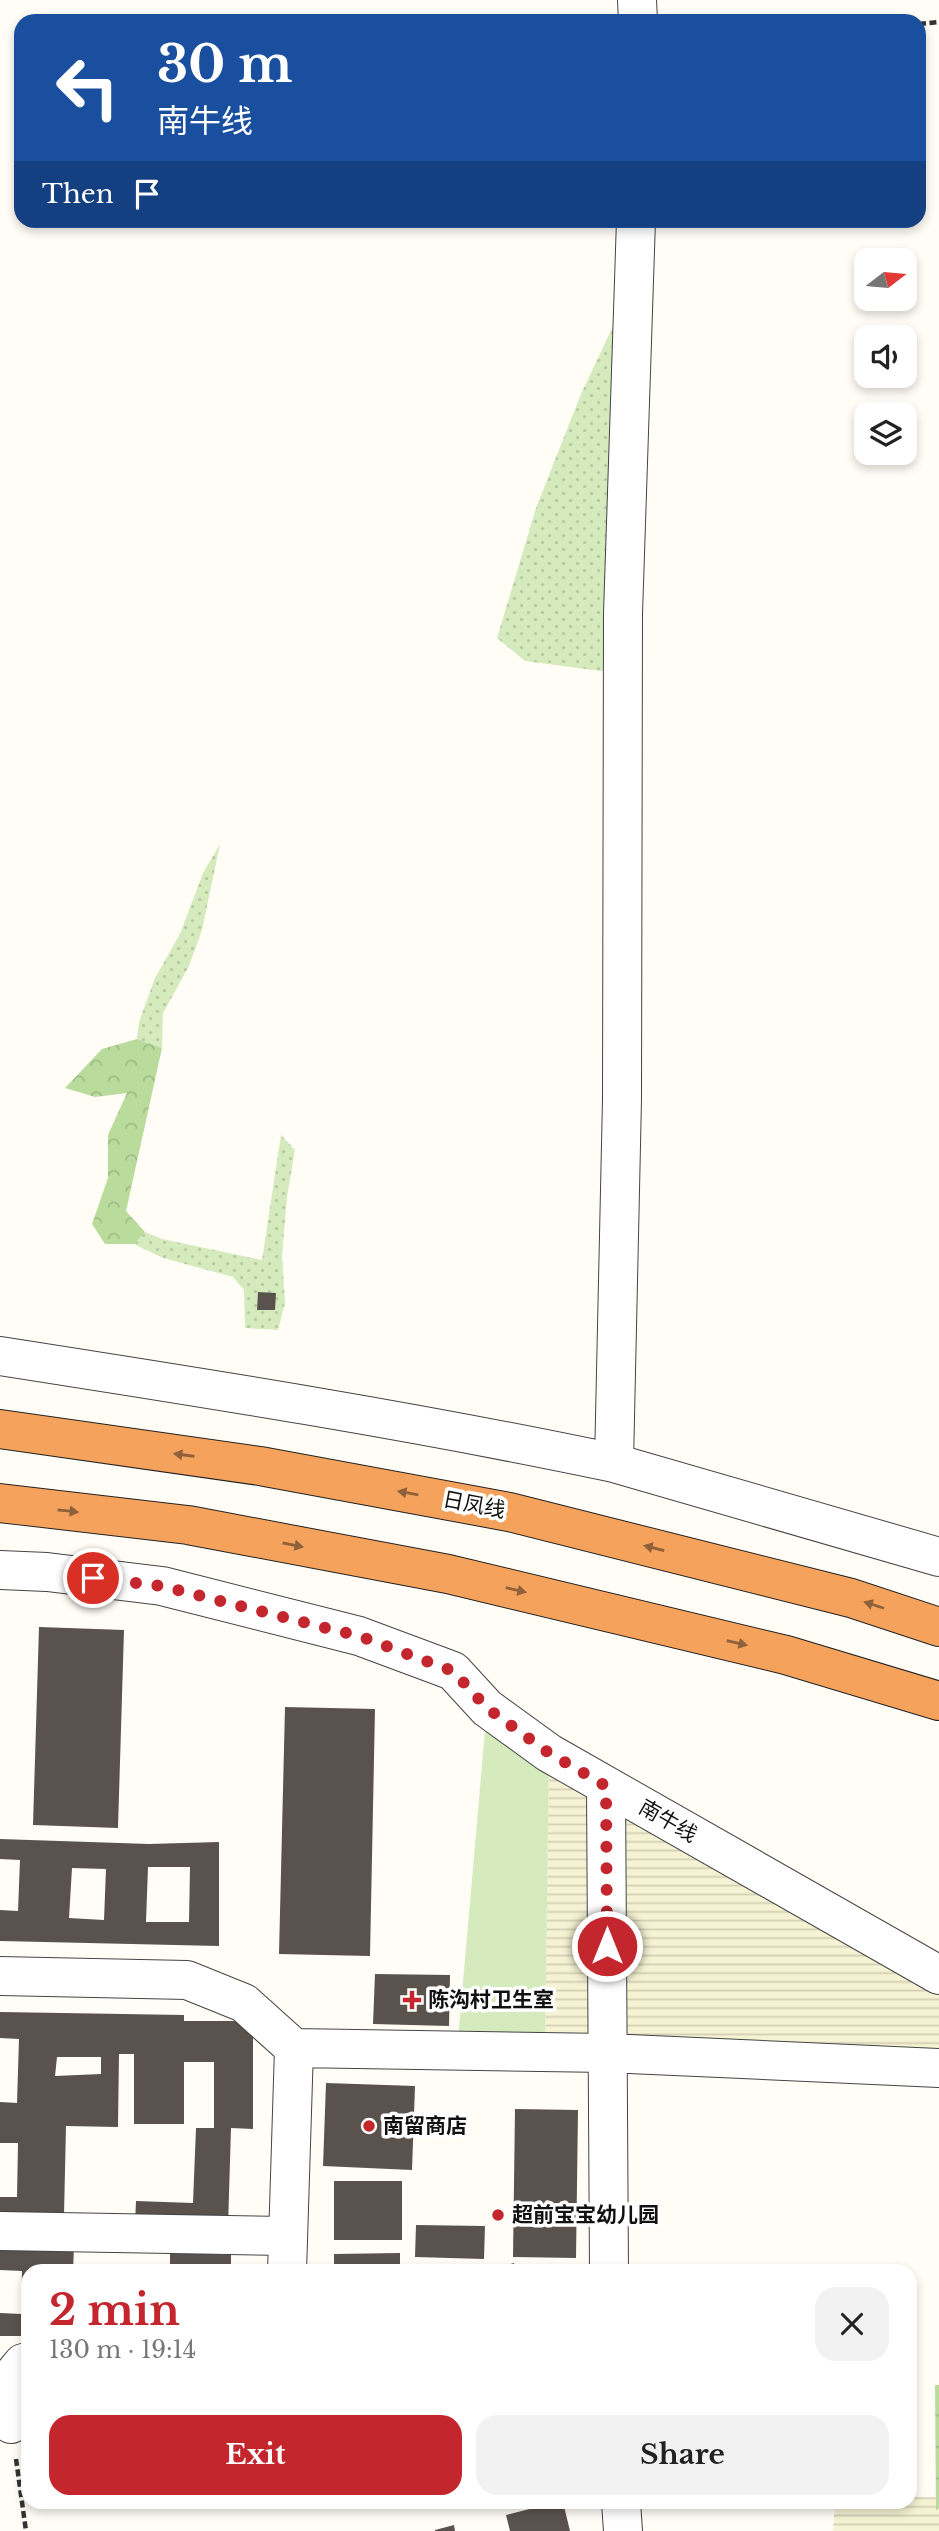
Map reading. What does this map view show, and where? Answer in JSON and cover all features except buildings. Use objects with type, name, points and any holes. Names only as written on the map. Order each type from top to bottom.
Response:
[{"type":"highway","name":"日凤线","points":[[0,1429],[260,1466],[509,1512],[851,1598],[939,1627]]},
{"type":"highway","points":[[0,1503],[188,1525],[448,1574],[786,1655],[939,1701]]},
{"type":"street","points":[[614,1463],[622,1085],[623,614],[636,228]]},
{"type":"street","points":[[0,1356],[287,1400],[614,1463],[939,1557]]},
{"type":"street","name":"南牛线","points":[[0,1570],[47,1572],[162,1586],[359,1636],[453,1671],[487,1708],[549,1753],[939,1975]]},
{"type":"street","points":[[606,1786],[609,2264]]},
{"type":"street","points":[[0,1976],[187,1980],[244,2003],[294,2048],[607,2053],[939,2068]]},
{"type":"street","points":[[0,2231],[287,2254],[294,2048]]},
{"type":"street","points":[[11,2424],[8,2381],[21,2365]]},
{"type":"street","points":[[621,2509],[623,2531]]},
{"type":"path","points":[[11,2424],[21,2495]]},
{"type":"path","points":[[23,2509],[26,2531]]},
{"type":"shaded area","points":[[549,1753],[939,1975],[939,2068],[545,2052]]},
{"type":"shaded area","points":[[917,2497],[936,2497],[936,2509],[939,2508],[939,2531],[833,2531],[835,2509],[917,2509]]},
{"type":"green space","points":[[635,280],[623,674],[525,661],[497,638],[536,508],[581,394]]},
{"type":"green space","points":[[220,844],[202,930],[189,966],[163,1013],[162,1048],[137,1039],[139,1022],[155,978],[180,934],[203,873]]},
{"type":"green space","points":[[137,1039],[162,1048],[126,1211],[145,1232],[134,1244],[105,1244],[92,1224],[108,1178],[108,1135],[127,1093],[95,1097],[65,1088],[102,1049]]},
{"type":"green space","points":[[281,1135],[295,1150],[287,1197],[282,1255],[285,1303],[278,1330],[245,1328],[244,1290],[233,1277],[163,1258],[134,1244],[145,1232],[162,1239],[262,1260]]},
{"type":"green space","points":[[487,1708],[549,1753],[545,2052],[457,2051]]},
{"type":"green space","points":[[935,2385],[939,2385],[939,2508],[936,2510]]},
{"type":"place","name":"陈沟村卫生室","points":[[412,2000]]},
{"type":"place","name":"南留商店","points":[[369,2126]]},
{"type":"place","name":"超前宝宝幼儿园","points":[[498,2215]]},
{"type":"route","points":[[93,1578],[162,1586],[359,1636],[453,1671],[487,1708],[549,1753],[606,1786],[607,1946]]}]
